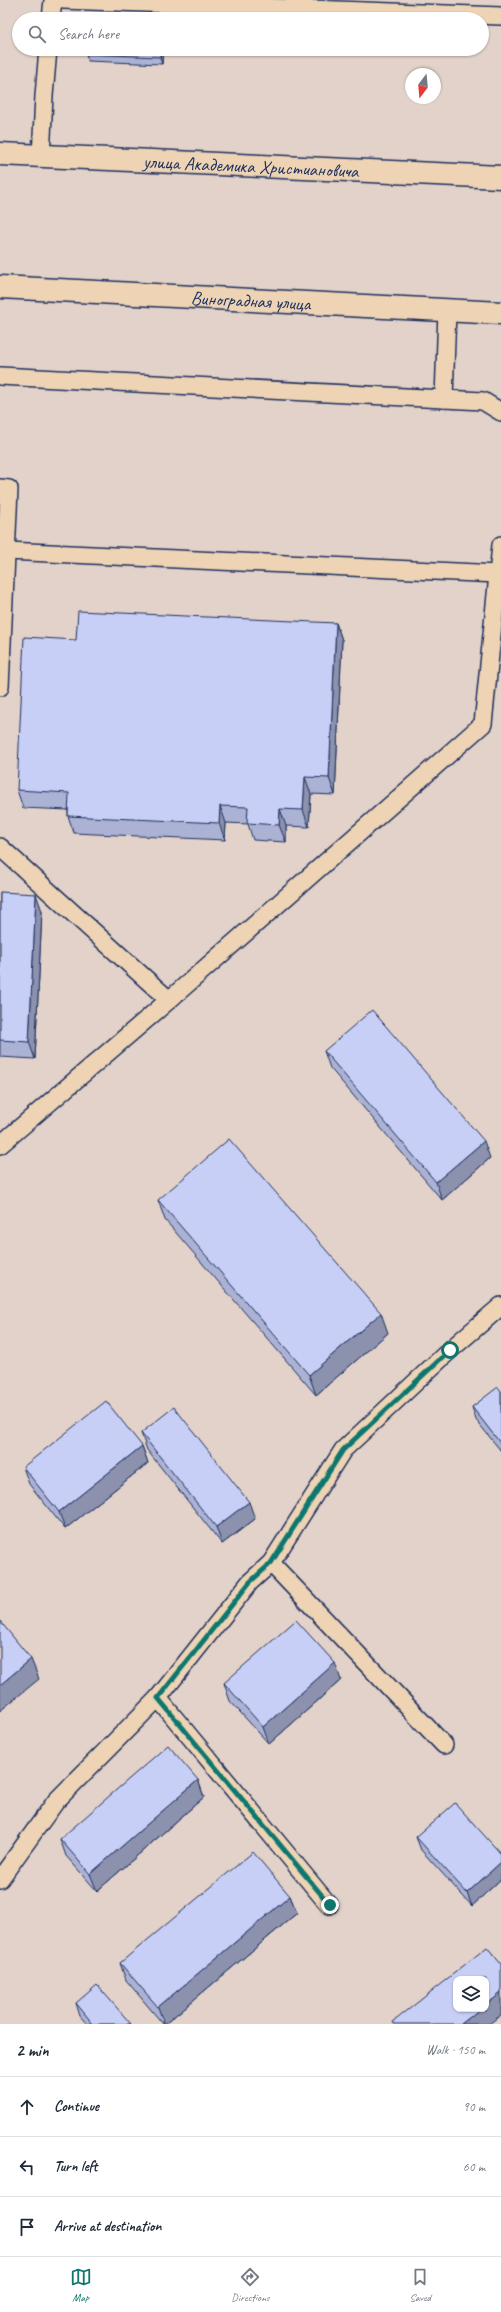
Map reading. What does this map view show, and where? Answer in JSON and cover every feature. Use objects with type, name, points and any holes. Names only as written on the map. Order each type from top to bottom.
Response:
[{"type":"street","name":"улица Академика Христиановича","points":[[0,154],[501,177]]},
{"type":"street","name":"Виноградная улица","points":[[0,287],[501,313]]},
{"type":"lane","points":[[52,12],[53,0]]},
{"type":"lane","points":[[64,0],[392,12]]},
{"type":"lane","points":[[489,16],[501,16]]},
{"type":"lane","points":[[42,157],[44,96],[47,56]]},
{"type":"lane","points":[[444,399],[447,310]]},
{"type":"lane","points":[[0,376],[483,401],[501,412]]},
{"type":"lane","points":[[0,488],[9,489],[0,687]]},
{"type":"lane","points":[[0,1145],[169,1000],[483,724],[501,545]]},
{"type":"lane","points":[[6,551],[498,574]]},
{"type":"lane","points":[[0,847],[169,1000]]},
{"type":"lane","points":[[0,1879],[56,1801],[158,1698],[250,1582],[271,1563],[343,1450],[450,1350],[501,1306]]},
{"type":"lane","points":[[271,1563],[444,1745]]},
{"type":"lane","points":[[158,1698],[330,1905]]},
{"type":"building","points":[[135,56],[160,56],[160,57]]},
{"type":"building","points":[[78,611],[336,623],[329,778],[305,777],[303,810],[280,809],[279,825],[247,823],[248,807],[220,806],[219,823],[68,816],[69,793],[17,790],[24,637],[76,640]]},
{"type":"building","points":[[0,892],[36,894],[29,1042],[0,1040]]},
{"type":"building","points":[[372,1010],[484,1141],[436,1182],[324,1051]]},
{"type":"building","points":[[229,1139],[381,1313],[309,1375],[158,1200]]},
{"type":"building","points":[[498,1387],[501,1391],[501,1444],[472,1407]]},
{"type":"building","points":[[106,1401],[142,1446],[59,1512],[23,1467]]},
{"type":"building","points":[[174,1407],[249,1502],[216,1527],[141,1433]]},
{"type":"building","points":[[296,1620],[335,1663],[263,1727],[224,1683]]},
{"type":"building","points":[[0,1621],[31,1659],[0,1685]]},
{"type":"building","points":[[168,1745],[198,1780],[90,1874],[60,1839]]},
{"type":"building","points":[[455,1803],[501,1854],[501,1862],[467,1893],[416,1837]]},
{"type":"building","points":[[253,1852],[290,1896],[158,2007],[120,1963]]},
{"type":"building","points":[[487,1947],[501,1964],[501,1993],[489,2003],[489,1976],[453,1976],[453,2012],[476,2012],[461,2024],[394,2024],[393,2022]]},
{"type":"building","points":[[97,1985],[131,2024],[93,2024],[76,2003]]},
{"type":"route","points":[[330,1905],[158,1698],[250,1582],[271,1563],[343,1450],[450,1350]]}]
